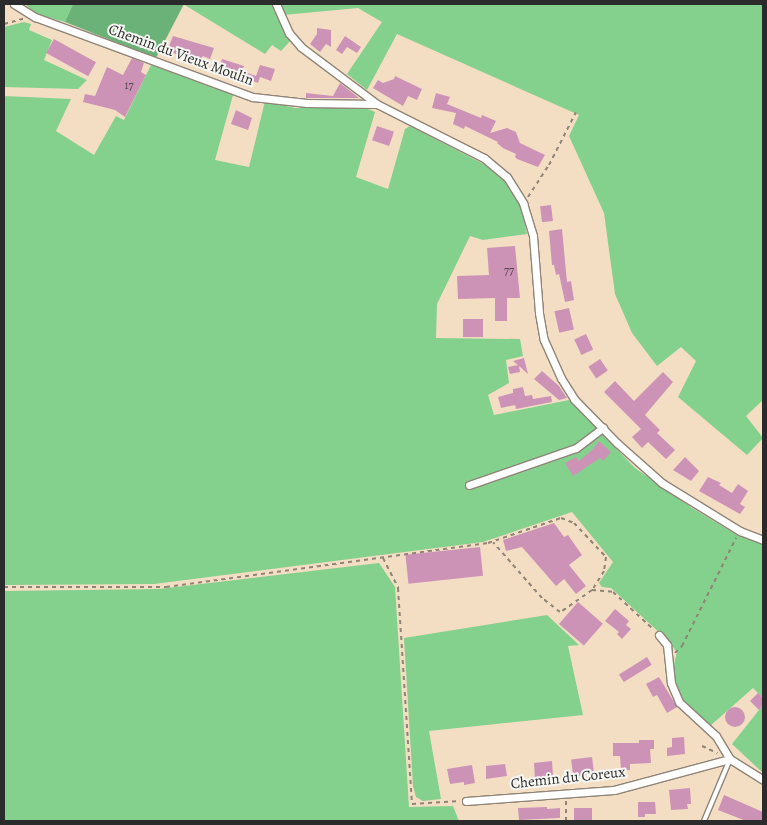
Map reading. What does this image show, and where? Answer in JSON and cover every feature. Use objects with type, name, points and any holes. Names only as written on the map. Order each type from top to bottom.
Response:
[{"type":"street","name":"Chemin du Vieux Moulin","points":[[14,4],[24,8],[35,17],[253,97],[307,103],[376,104]]},
{"type":"street","points":[[276,4],[285,25],[301,47],[376,104],[484,158],[507,177],[523,203],[533,236],[539,313],[547,349],[560,378],[574,399],[662,483],[740,531],[763,540]]},
{"type":"street","points":[[469,485],[576,448],[603,428]]},
{"type":"street","points":[[659,635],[667,645],[670,658],[671,683],[680,702],[716,736],[730,759],[763,780]]},
{"type":"street","name":"Chemin du Coreux","points":[[466,801],[614,790],[730,759]]},
{"type":"lane","points":[[704,821],[730,759]]},
{"type":"path","points":[[4,24],[35,17]]},
{"type":"path","points":[[523,203],[549,165],[576,112]]},
{"type":"path","points":[[4,588],[166,587],[493,542],[561,518],[574,523],[606,557],[604,571],[592,590],[560,612],[542,598],[493,542]]},
{"type":"path","points":[[670,658],[682,646],[740,531]]},
{"type":"path","points":[[382,558],[398,588],[412,804],[466,801]]},
{"type":"path","points":[[592,590],[613,592],[659,635]]},
{"type":"path","points":[[566,795],[566,821]]},
{"type":"green space","points":[[25,4],[73,4],[65,22],[36,14]]},
{"type":"green space","points":[[73,4],[184,4],[156,58],[65,22]]},
{"type":"green space","points":[[183,4],[275,4],[292,39],[281,51],[272,45],[265,54]]},
{"type":"green space","points":[[280,4],[763,4],[763,400],[746,416],[763,438],[747,455],[678,397],[696,361],[681,347],[657,366],[632,333],[615,294],[604,213],[569,136],[579,115],[397,34],[367,90],[347,74],[382,22],[358,8],[283,15]]},
{"type":"green space","points":[[24,22],[31,24],[29,30],[52,40],[44,60],[87,80],[78,89],[4,87],[4,27]]},
{"type":"green space","points":[[151,65],[233,95],[215,160],[249,167],[265,101],[295,108],[366,108],[375,112],[356,177],[388,189],[405,129],[410,126],[489,167],[511,186],[521,208],[527,234],[483,240],[470,236],[437,304],[436,338],[520,339],[523,356],[506,360],[509,383],[488,395],[494,415],[569,400],[635,468],[692,508],[737,535],[763,543],[763,698],[753,688],[710,726],[685,703],[675,686],[672,672],[677,652],[662,635],[611,588],[602,587],[599,583],[613,562],[572,512],[483,542],[154,584],[4,585],[4,96],[71,99],[56,131],[94,155],[116,116],[124,120]]},
{"type":"green space","points":[[379,563],[395,587],[409,807],[453,806],[459,821],[4,821],[4,591],[159,589]]},
{"type":"green space","points":[[547,615],[579,645],[568,646],[583,715],[429,731],[441,799],[423,801],[416,797],[413,786],[404,638]]},
{"type":"green space","points":[[763,705],[763,773],[732,744]]},
{"type":"building","points":[[317,28],[331,30],[331,47],[326,44],[320,52],[310,44],[317,34]]},
{"type":"building","points":[[173,36],[214,48],[210,59],[203,56],[200,62],[167,51]]},
{"type":"building","points":[[345,36],[361,47],[357,53],[347,47],[342,54],[336,50]]},
{"type":"building","points":[[54,39],[96,62],[88,76],[46,53]]},
{"type":"building","points":[[132,58],[144,63],[141,72],[146,75],[125,117],[115,110],[83,102],[85,94],[95,96],[107,67],[123,75]]},
{"type":"building","points":[[222,59],[244,66],[242,71],[256,76],[260,65],[275,69],[271,81],[260,77],[258,83],[221,70],[219,68]]},
{"type":"building","points":[[395,76],[422,89],[417,100],[408,96],[403,106],[373,88],[378,80],[383,83],[394,79]]},
{"type":"building","points":[[340,83],[359,98],[306,98],[306,93],[333,96]]},
{"type":"building","points":[[436,93],[450,97],[447,104],[481,118],[482,115],[496,121],[490,133],[507,128],[516,132],[520,143],[545,155],[538,167],[517,159],[515,157],[516,154],[503,148],[498,142],[465,126],[464,129],[453,124],[456,113],[432,108]]},
{"type":"building","points":[[236,110],[252,118],[248,130],[231,124]]},
{"type":"building","points":[[377,126],[394,132],[389,146],[372,140]]},
{"type":"building","points":[[551,205],[553,221],[542,222],[540,206]]},
{"type":"building","points":[[562,229],[567,282],[571,281],[574,300],[565,302],[559,274],[556,275],[554,265],[552,265],[549,231]]},
{"type":"building","points":[[515,246],[520,298],[507,298],[507,321],[495,321],[495,298],[458,299],[457,276],[489,275],[487,248]]},
{"type":"building","points":[[569,308],[574,329],[559,333],[554,311]]},
{"type":"building","points":[[463,319],[483,319],[483,337],[463,337]]},
{"type":"building","points":[[586,334],[593,349],[581,355],[574,339]]},
{"type":"building","points":[[524,358],[528,374],[519,366],[520,372],[510,374],[508,367],[518,365],[513,361]]},
{"type":"building","points":[[600,359],[608,371],[596,378],[588,367]]},
{"type":"building","points":[[542,371],[559,386],[567,398],[559,400],[534,379]]},
{"type":"building","points":[[663,372],[673,382],[645,415],[660,430],[657,433],[675,450],[666,459],[648,442],[642,448],[632,437],[641,429],[604,392],[615,381],[634,401]]},
{"type":"building","points":[[523,387],[525,396],[532,395],[533,399],[551,396],[552,402],[516,409],[515,405],[501,408],[498,397],[513,393],[513,389]]},
{"type":"building","points":[[599,441],[611,452],[603,461],[600,458],[573,476],[565,463],[576,457],[579,461]]},
{"type":"building","points":[[685,457],[699,471],[691,481],[673,470]]},
{"type":"building","points":[[708,477],[721,483],[719,485],[732,493],[738,484],[748,491],[740,504],[745,507],[740,514],[699,491]]},
{"type":"building","points":[[554,523],[564,537],[568,535],[582,555],[569,565],[586,586],[576,594],[564,579],[556,586],[522,547],[506,551],[503,540]]},
{"type":"building","points":[[480,547],[483,576],[408,584],[405,555]]},
{"type":"building","points":[[578,602],[603,624],[584,646],[559,624]]},
{"type":"building","points":[[615,609],[629,621],[626,625],[631,629],[622,639],[617,634],[619,632],[605,621]]},
{"type":"building","points":[[647,657],[652,665],[624,682],[619,674]]},
{"type":"building","points":[[659,677],[677,707],[667,713],[657,695],[653,697],[646,684]]},
{"type":"building","points":[[758,693],[763,698],[763,705],[759,710],[750,701]]},
{"type":"building","points":[[735,707],[742,710],[745,717],[742,724],[735,727],[728,724],[725,717],[728,710]]},
{"type":"building","points":[[684,737],[685,754],[667,756],[667,748],[672,747],[672,738]]},
{"type":"building","points":[[639,740],[654,740],[654,749],[650,749],[651,763],[630,764],[630,770],[621,770],[620,756],[613,756],[613,743],[639,743]]},
{"type":"building","points":[[592,757],[594,774],[573,776],[571,760]]},
{"type":"building","points":[[552,761],[553,776],[535,780],[534,763]]},
{"type":"building","points":[[505,764],[507,776],[486,779],[486,766]]},
{"type":"building","points":[[472,765],[475,783],[464,785],[464,782],[450,784],[447,769]]},
{"type":"building","points":[[690,788],[691,804],[687,804],[688,809],[671,810],[669,790]]},
{"type":"building","points":[[724,795],[763,812],[763,821],[746,821],[718,810]]},
{"type":"building","points":[[638,802],[655,802],[656,814],[645,814],[645,817],[638,817]]},
{"type":"building","points":[[547,807],[547,809],[560,808],[560,818],[519,820],[518,808]]},
{"type":"building","points":[[574,808],[592,808],[592,821],[574,821]]}]
